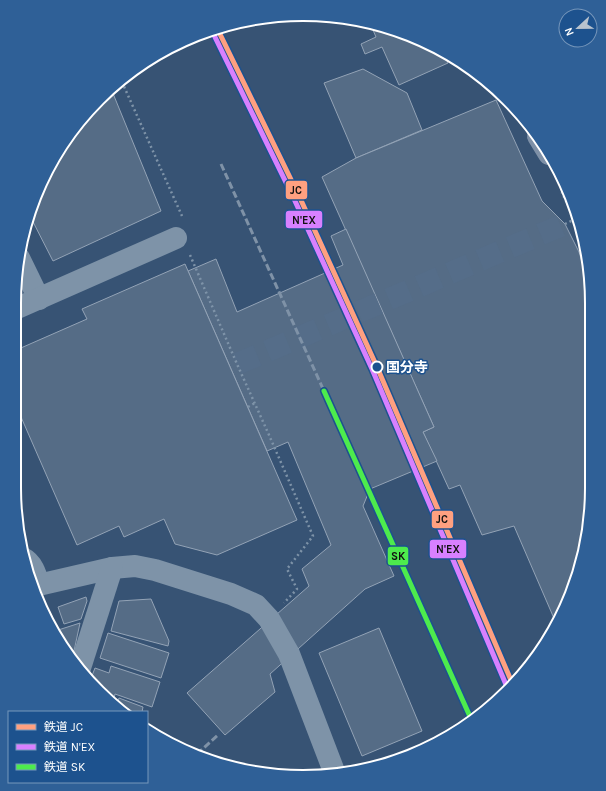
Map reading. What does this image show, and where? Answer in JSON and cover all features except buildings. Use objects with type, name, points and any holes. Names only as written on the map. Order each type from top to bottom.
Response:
[{"type":"street","points":[[21,306],[176,238]]},
{"type":"street","points":[[23,266],[39,298]]},
{"type":"street","points":[[38,585],[112,568],[134,566],[155,570],[231,594],[256,605],[269,619],[289,654],[333,768]]},
{"type":"street","points":[[33,567],[36,572],[36,579]]},
{"type":"street","points":[[82,663],[112,568]]},
{"type":"path","points":[[124,85],[189,232],[176,238]]},
{"type":"path","points":[[563,192],[566,202]]},
{"type":"path","points":[[564,224],[572,220]]},
{"type":"path","points":[[196,268],[312,536],[288,569],[297,589],[269,619]]},
{"type":"path","points":[[248,407],[255,404]]},
{"type":"tunnel","points":[[237,364],[565,224]]},
{"type":"railway","points":[[221,164],[324,391]]},
{"type":"railway","points":[[200,751],[219,734]]},
{"type":"rail line","name":"JC","points":[[220,34],[300,198],[377,367],[510,679]]},
{"type":"rail line","name":"N'EX","points":[[214,35],[295,201],[372,369],[506,683]]},
{"type":"rail line","name":"SK","points":[[324,391],[470,716]]},
{"type":"place","name":"国分寺","points":[[377,367]]}]
